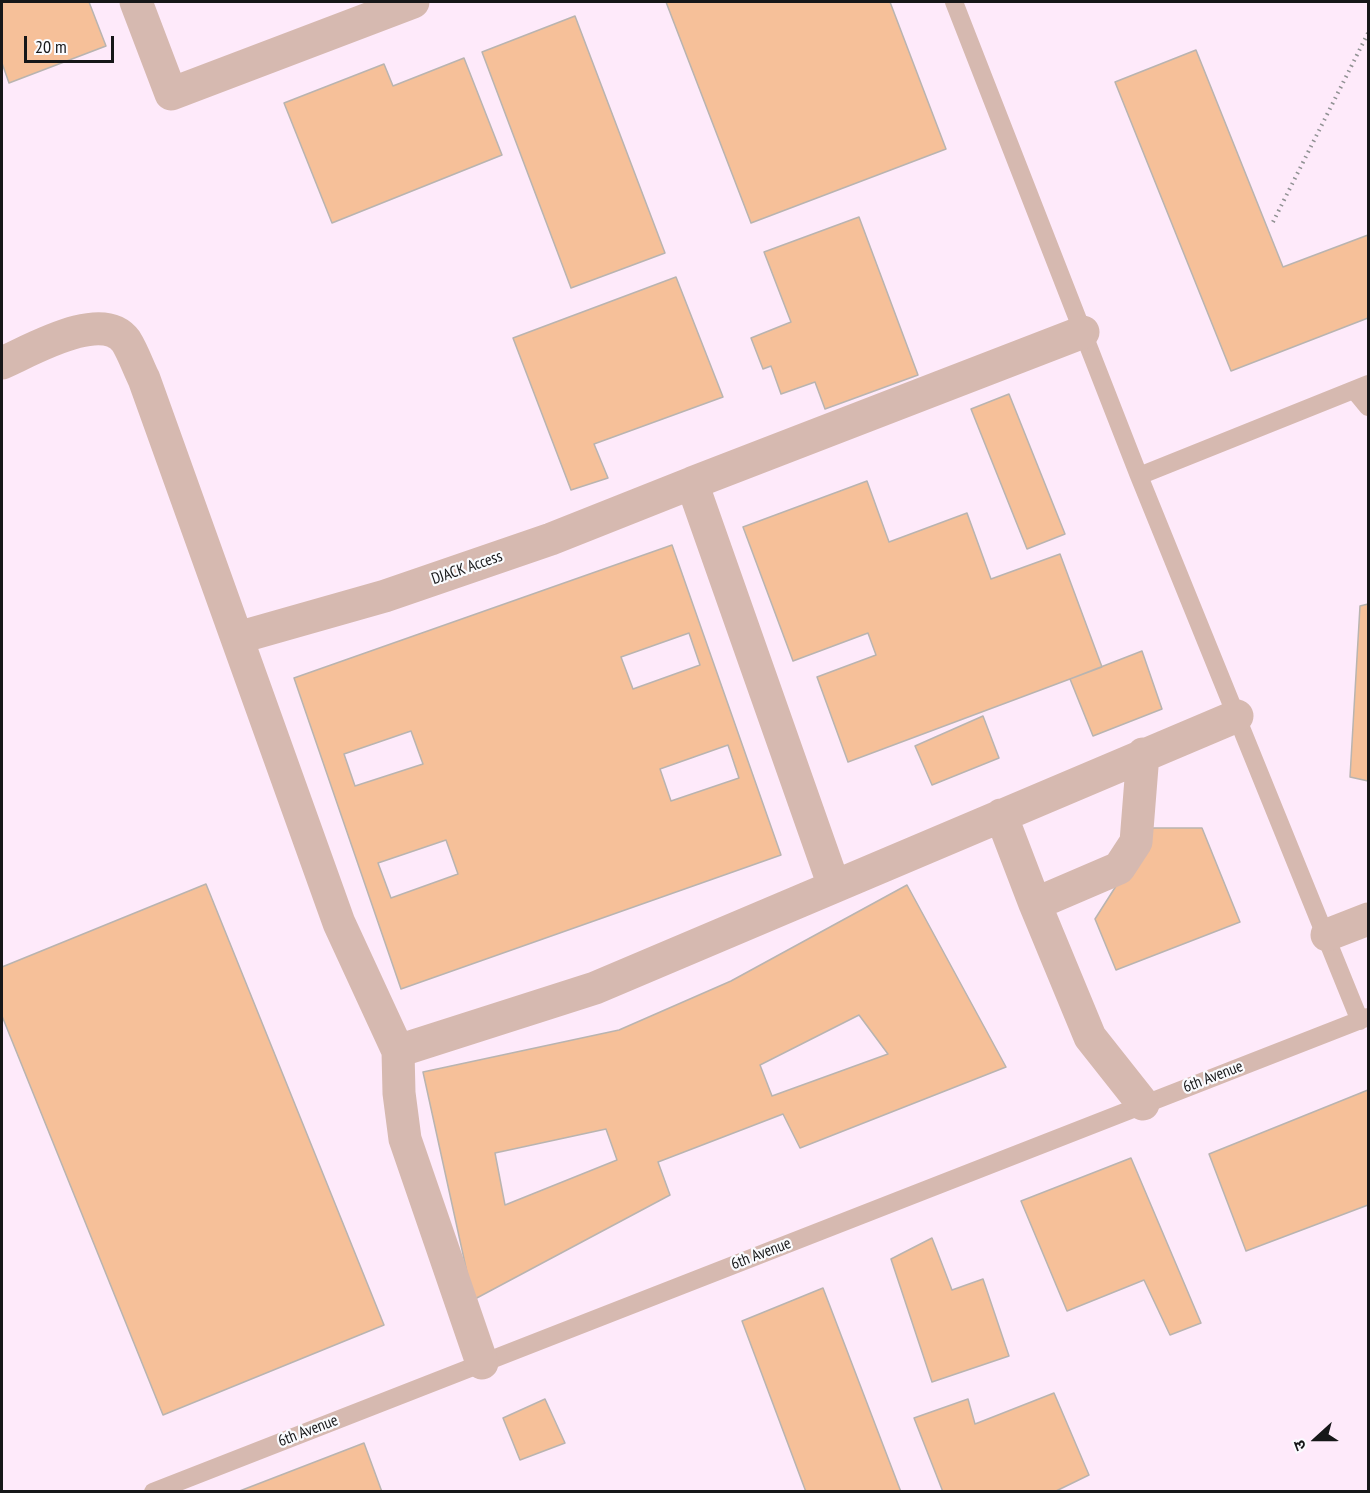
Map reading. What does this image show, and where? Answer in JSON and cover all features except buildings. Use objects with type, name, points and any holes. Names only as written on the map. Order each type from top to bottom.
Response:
[{"type":"street","points":[[136,2],[171,94],[413,2]]},
{"type":"street","points":[[2,363],[78,330],[105,327],[125,339],[144,379],[339,923],[398,1051],[399,1093],[405,1139],[482,1363]]},
{"type":"street","name":"DJACK Access","points":[[237,638],[385,596],[540,543],[1083,332]]},
{"type":"street","points":[[692,483],[834,886]]},
{"type":"street","points":[[398,1051],[595,988],[1237,716]]},
{"type":"street","points":[[1035,904],[1119,868],[1136,842],[1143,754]]},
{"type":"street","points":[[1001,815],[1090,1037],[1143,1104]]},
{"type":"street","points":[[1327,936],[1368,920]]},
{"type":"lane","points":[[954,2],[1139,476],[1327,936],[1364,1019]]},
{"type":"lane","points":[[1139,476],[1361,387],[1368,407]]},
{"type":"lane","name":"6th Avenue","points":[[153,1491],[1364,1019]]},
{"type":"path","points":[[1273,222],[1368,33]]},
{"type":"shaded area","points":[[2,2],[1368,2],[1368,1491],[2,1491]]}]
